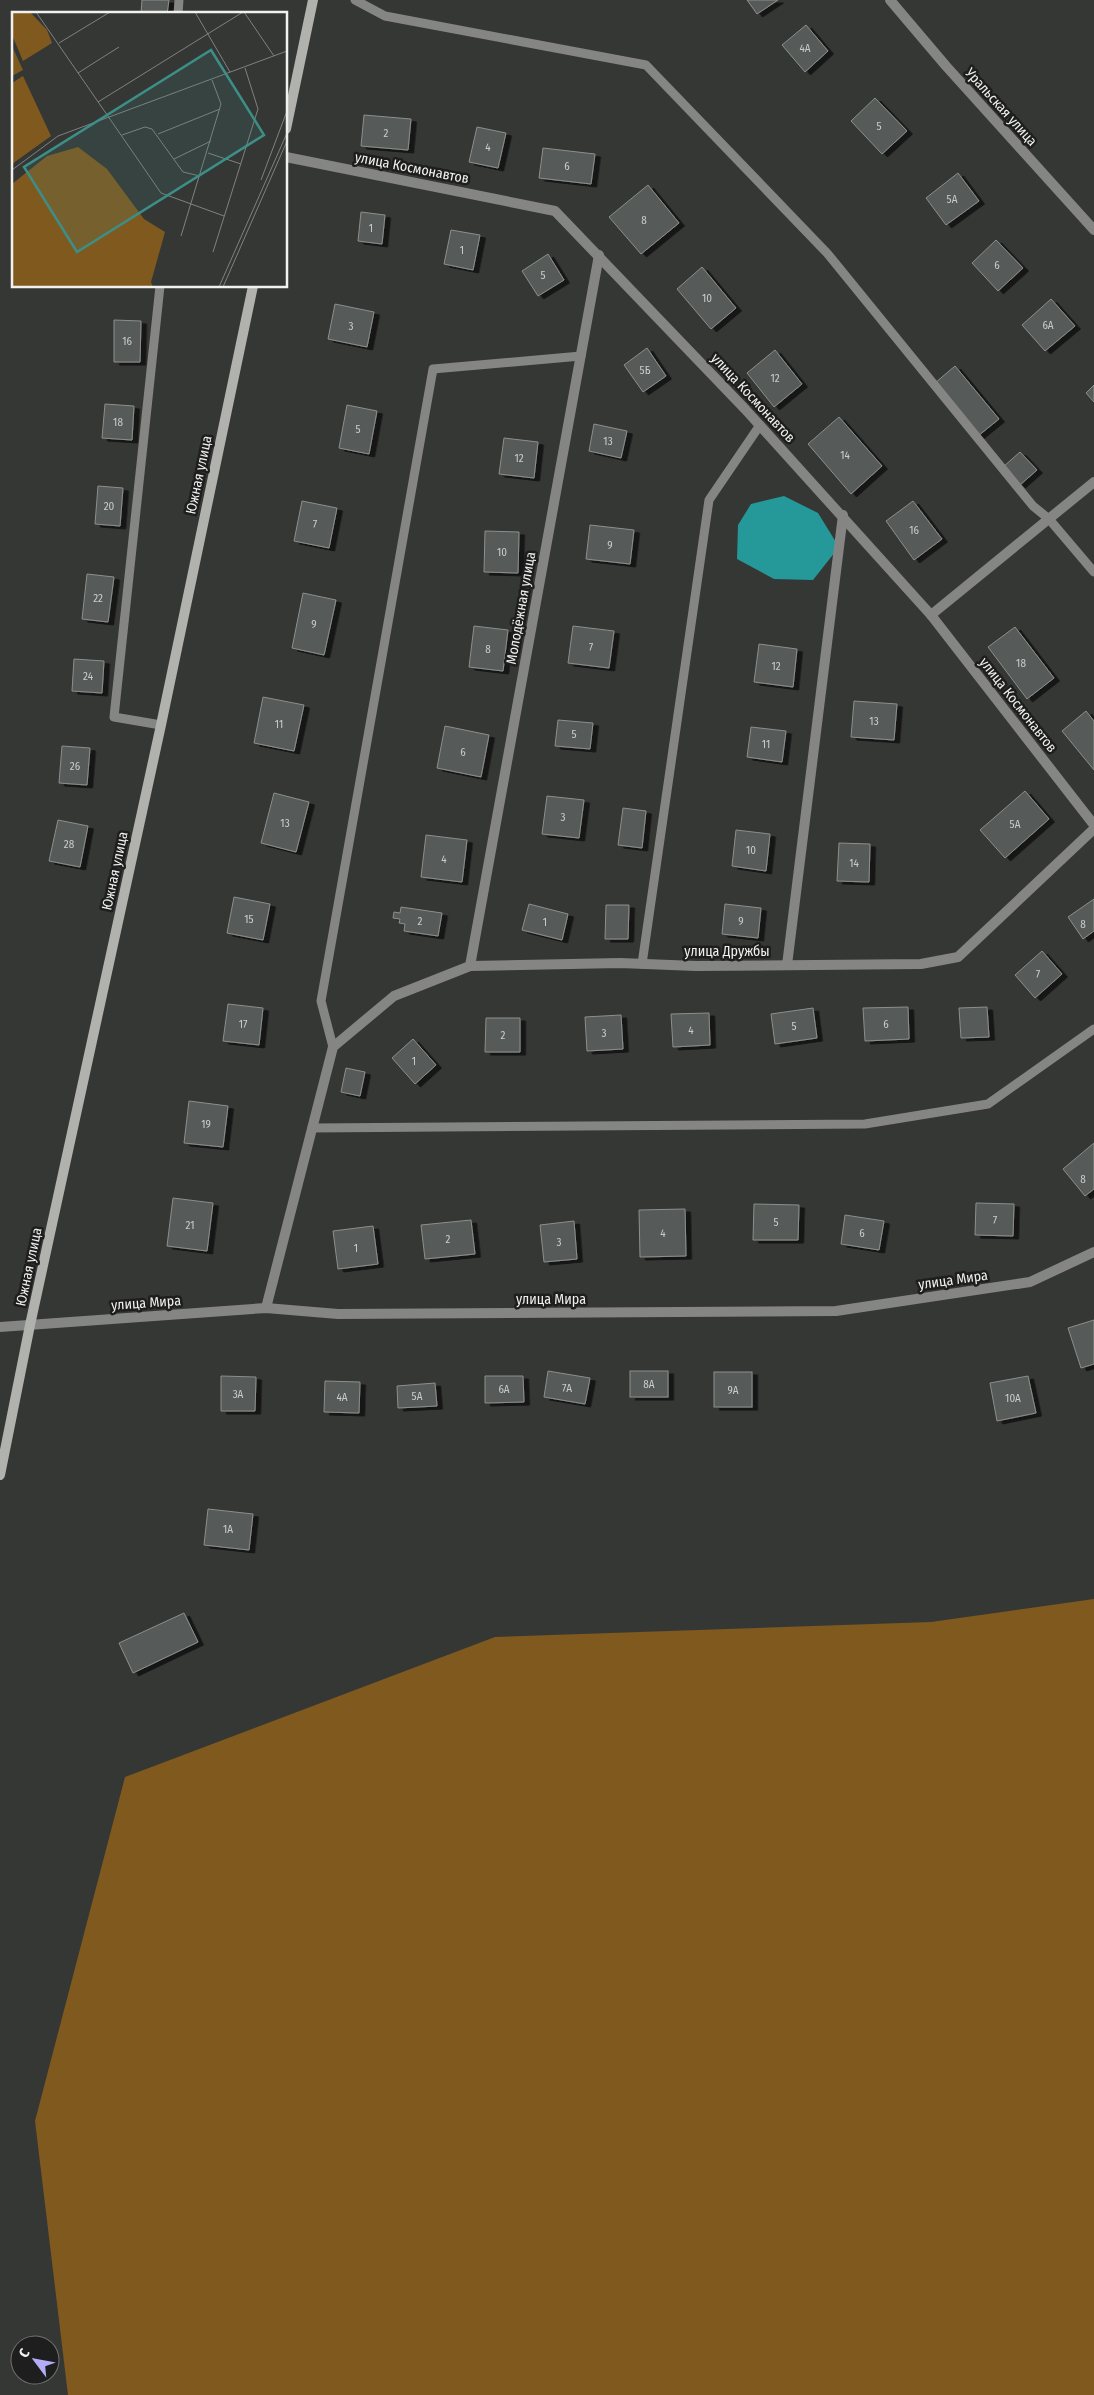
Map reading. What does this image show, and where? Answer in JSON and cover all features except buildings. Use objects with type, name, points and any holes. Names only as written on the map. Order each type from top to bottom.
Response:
[{"type":"main road","points":[[288,119],[313,0]]},
{"type":"main road","name":"Южная улица","points":[[0,1475],[30,1325],[161,725],[253,288]]},
{"type":"street","name":"Уральская улица","points":[[890,0],[946,66],[1094,230]]},
{"type":"street","name":"улица Космонавтов","points":[[288,157],[555,211],[599,255],[843,515],[931,615],[1094,824]]},
{"type":"street","name":"Молодёжная улица","points":[[470,966],[599,255]]},
{"type":"street","points":[[931,615],[1094,482]]},
{"type":"street","points":[[787,965],[843,515]]},
{"type":"street","name":"улица Дружбы","points":[[332,1047],[394,996],[470,966],[921,964],[958,957],[1094,829]]},
{"type":"street","points":[[266,1308],[332,1047]]},
{"type":"street","name":"улица Мира","points":[[0,1327],[266,1308],[338,1314],[836,1311],[1030,1282],[1094,1252]]},
{"type":"lane","points":[[355,0],[385,16],[646,64],[827,253],[1032,506],[1049,519],[1094,572]]},
{"type":"lane","points":[[160,288],[114,717],[161,725]]},
{"type":"lane","points":[[332,1047],[321,1001],[433,368],[581,356]]},
{"type":"lane","points":[[642,964],[709,500],[760,426]]},
{"type":"lane","points":[[312,1128],[865,1124],[988,1104],[1094,1029]]},
{"type":"shaded area","points":[[1094,1599],[1094,2395],[68,2395],[35,2121],[125,1777],[495,1637],[931,1622]]},
{"type":"water","points":[[784,496],[818,513],[839,547],[813,580],[774,579],[737,559],[738,525],[751,504]]}]
